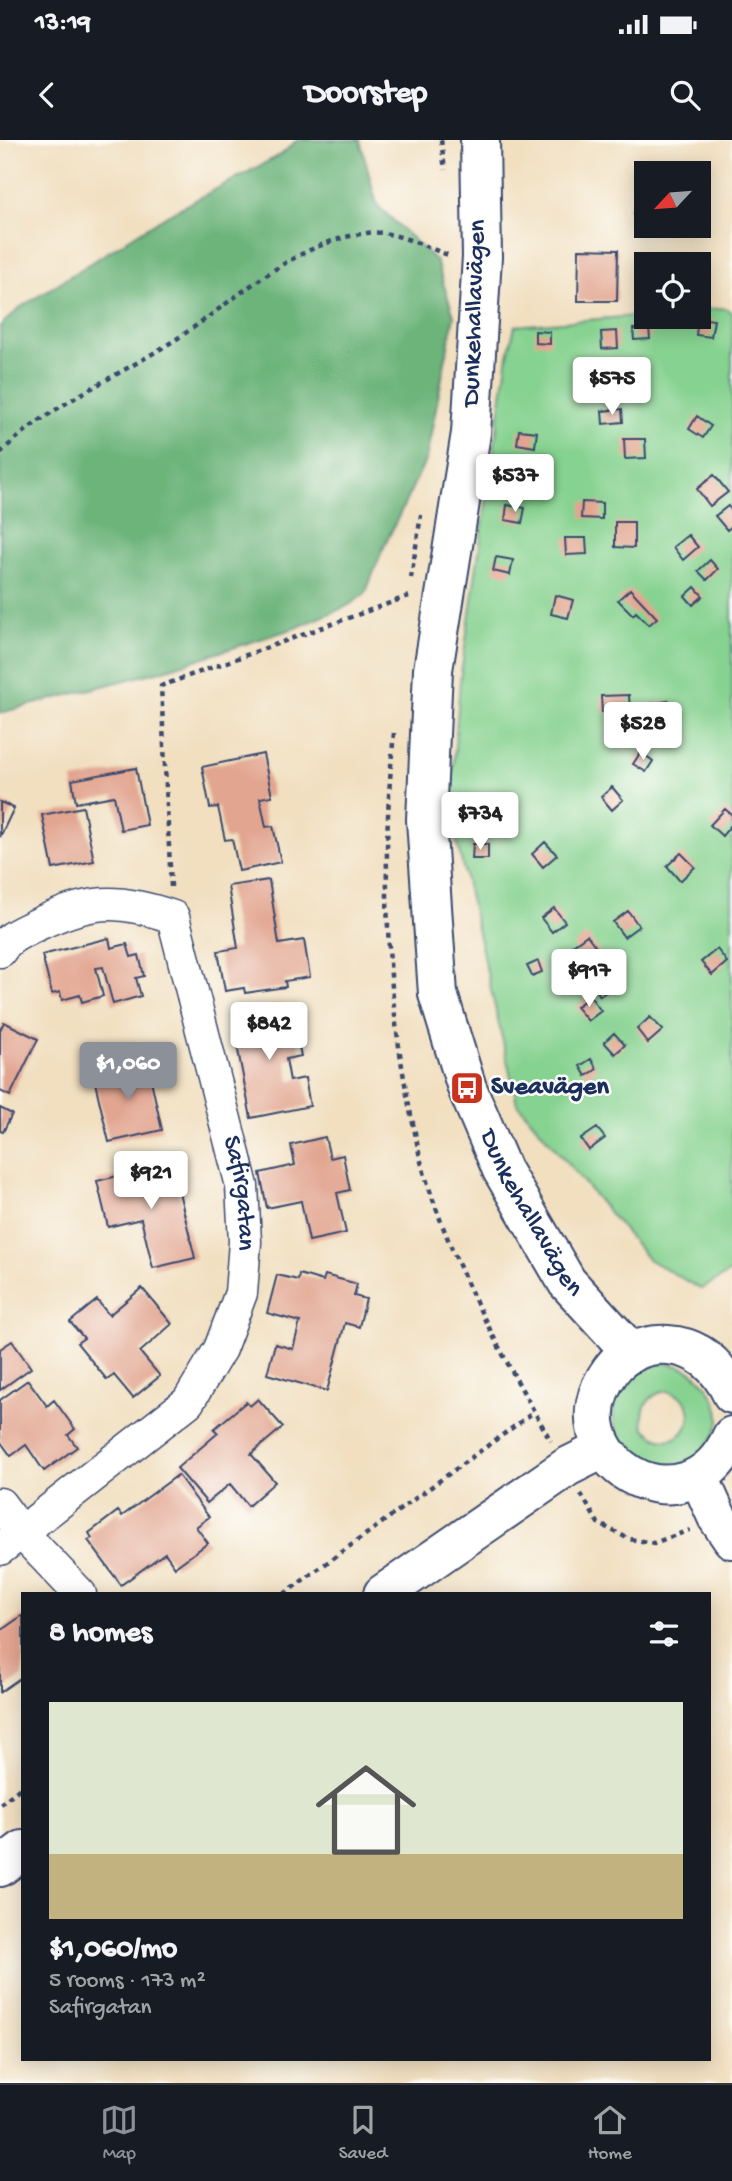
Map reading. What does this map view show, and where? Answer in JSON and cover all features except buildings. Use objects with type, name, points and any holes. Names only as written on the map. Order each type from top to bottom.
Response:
[{"type":"street","name":"Dunkehallavägen","points":[[480,140],[482,257],[471,433],[433,670],[426,820],[438,994],[467,1088],[502,1170],[567,1282],[632,1353]]},
{"type":"street","points":[[0,951],[6,940],[65,911],[103,902],[141,906],[173,917]]},
{"type":"street","name":"Safirgatan","points":[[11,1541],[188,1402],[220,1349],[241,1293],[245,1242],[242,1186],[173,917]]},
{"type":"street","points":[[729,1381],[697,1352],[663,1344],[647,1347],[632,1353],[615,1365],[603,1382],[596,1402],[595,1426],[603,1449],[615,1465],[631,1476],[649,1483],[675,1484],[699,1476],[714,1466],[732,1436]]},
{"type":"street","points":[[386,1592],[567,1467],[603,1449]]},
{"type":"street","points":[[699,1476],[718,1517],[732,1539]]},
{"type":"street","points":[[0,1504],[11,1541],[77,1592]]},
{"type":"street","points":[[0,1867],[21,1851]]},
{"type":"path","points":[[0,453],[22,432],[60,406],[178,338],[281,263],[329,241],[370,232],[404,239],[456,258]]},
{"type":"path","points":[[173,917],[161,686],[409,596]]},
{"type":"path","points":[[287,1592],[534,1412]]},
{"type":"path","points":[[0,1804],[21,1788]]},
{"type":"green space","points":[[297,140],[360,140],[377,205],[436,261],[454,316],[426,459],[382,551],[365,594],[347,606],[298,627],[164,670],[0,713],[0,326],[21,307],[167,215],[282,154]]},
{"type":"green space","points":[[725,308],[732,313],[732,1271],[701,1289],[648,1259],[517,1103],[450,811],[460,681],[508,355],[515,326],[634,316],[634,329],[711,329],[711,309]]},
{"type":"green space","points":[[664,1363],[689,1370],[704,1382],[717,1405],[718,1428],[710,1443],[688,1464],[658,1466],[639,1459],[624,1446],[614,1424],[616,1400],[622,1389],[640,1372]],"holes":[[[667,1391],[681,1397],[688,1407],[690,1418],[686,1428],[678,1436],[668,1440],[656,1437],[644,1427],[643,1414],[650,1399]]]},
{"type":"place","name":"Sveavägen","points":[[467,1088]]}]
